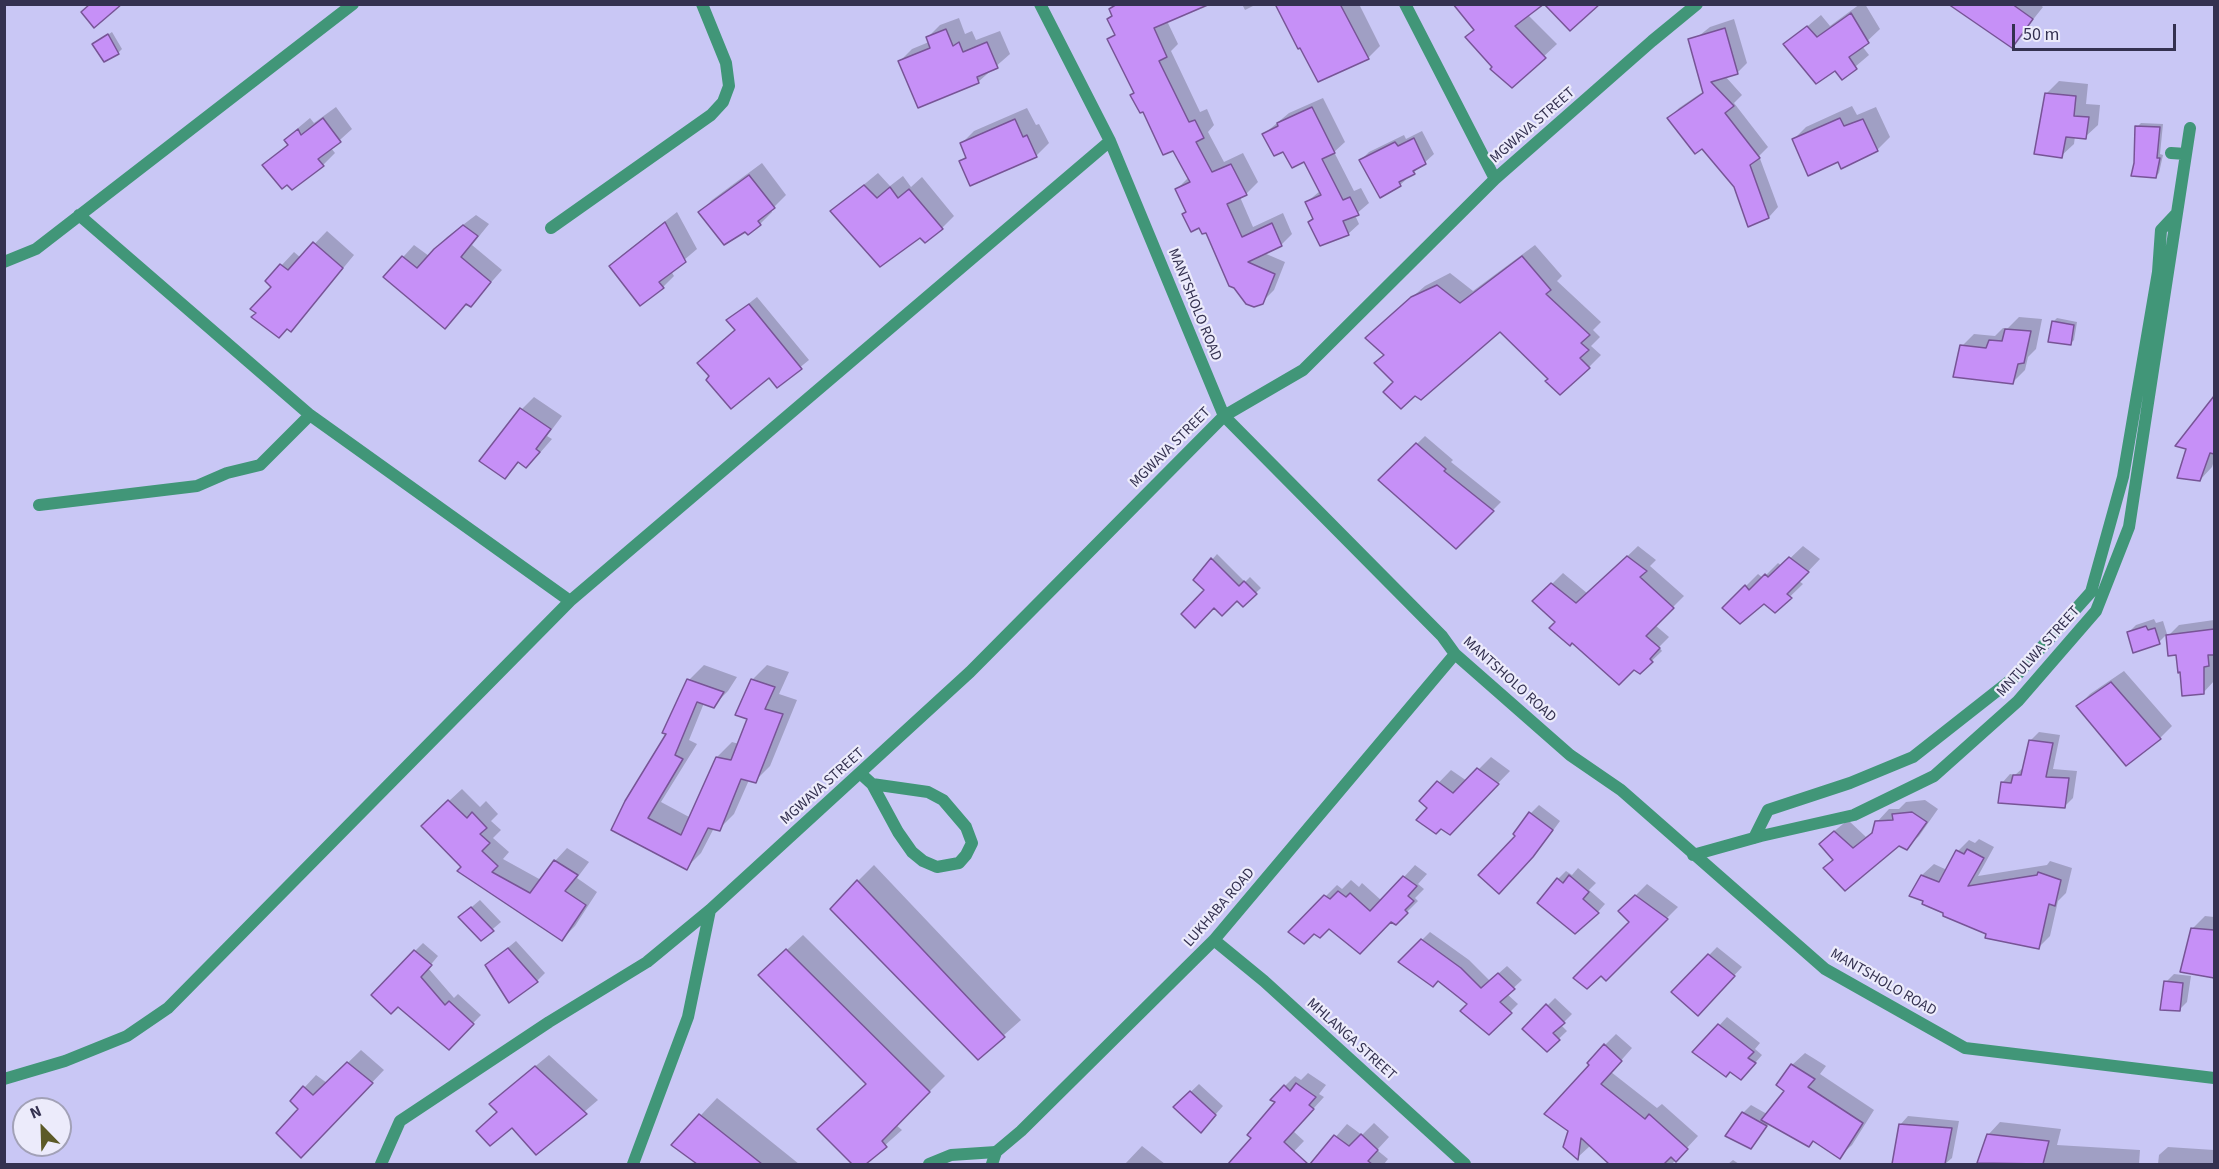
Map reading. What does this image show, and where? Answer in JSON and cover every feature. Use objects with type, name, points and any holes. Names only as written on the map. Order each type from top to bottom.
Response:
[{"type":"street","points":[[4,262],[36,249],[353,4]]},
{"type":"street","points":[[551,228],[711,115],[723,102],[729,86],[726,63],[702,4]]},
{"type":"street","name":"MANTSHOLO ROAD","points":[[1040,4],[1110,141],[1224,416],[1442,636],[1455,654],[1570,755],[1621,790],[1825,969],[1965,1048],[2214,1078]]},
{"type":"street","points":[[1405,4],[1495,179]]},
{"type":"street","name":"MGWAVA STREET","points":[[381,1164],[400,1121],[549,1022],[647,962],[710,910],[970,672],[1224,416],[1303,370],[1495,179],[1697,4]]},
{"type":"street","name":"MNTULWA STREET","points":[[1693,855],[1854,815],[1934,776],[2018,701],[2096,611],[2128,527],[2190,128]]},
{"type":"street","points":[[4,1079],[65,1061],[127,1036],[168,1008],[570,601],[1110,141]]},
{"type":"street","points":[[2171,153],[2186,154]]},
{"type":"street","points":[[1754,838],[1768,810],[1850,783],[1913,757],[2016,676],[2091,592],[2123,477],[2158,272],[2161,230],[2176,214]]},
{"type":"street","points":[[79,216],[310,415],[570,601]]},
{"type":"street","points":[[39,505],[197,486],[227,473],[260,465],[310,415]]},
{"type":"street","name":"LUKHABA ROAD","points":[[996,1152],[1021,1131],[1214,940],[1455,654]]},
{"type":"street","points":[[861,774],[872,784],[898,832],[912,852],[923,861],[937,867],[958,863],[966,855],[972,843],[966,827],[943,800],[928,792],[872,784]]},
{"type":"street","points":[[633,1164],[688,1017],[710,910]]},
{"type":"street","name":"MHLANGA STREET","points":[[1214,940],[1264,981],[1465,1164]]},
{"type":"street","points":[[928,1164],[951,1155],[996,1152],[992,1164]]},
{"type":"building","points":[[90,4],[122,4],[94,28],[81,12]]},
{"type":"building","points":[[1117,4],[1210,4],[1154,28],[1167,57],[1159,61],[1189,122],[1195,120],[1204,138],[1196,142],[1212,172],[1231,164],[1247,195],[1227,204],[1242,237],[1272,223],[1282,246],[1248,262],[1275,274],[1263,304],[1254,307],[1246,304],[1234,288],[1229,286],[1206,233],[1202,234],[1199,228],[1191,232],[1182,214],[1186,212],[1175,189],[1190,182],[1173,151],[1163,155],[1143,112],[1140,113],[1130,95],[1134,93],[1107,39],[1115,35],[1107,19],[1112,16],[1109,9]]},
{"type":"building","points":[[1275,4],[1340,4],[1369,59],[1318,82]]},
{"type":"building","points":[[1453,4],[1544,4],[1515,26],[1546,58],[1512,88],[1490,69],[1492,67],[1465,37],[1474,30]]},
{"type":"building","points":[[1544,4],[1600,4],[1570,31]]},
{"type":"building","points":[[1948,4],[2012,4],[2033,19],[2012,48]]},
{"type":"building","points":[[1851,13],[1869,43],[1849,57],[1857,69],[1842,80],[1835,71],[1816,84],[1783,44],[1807,26],[1817,37]]},
{"type":"building","points":[[1725,28],[1738,74],[1711,82],[1734,106],[1725,113],[1760,158],[1750,165],[1769,218],[1748,227],[1734,187],[1702,149],[1695,154],[1667,118],[1703,93],[1688,39]]},
{"type":"building","points":[[946,29],[953,46],[959,42],[963,52],[987,42],[998,68],[977,77],[979,83],[918,108],[898,61],[930,48],[926,37]]},
{"type":"building","points":[[108,34],[119,54],[104,62],[92,44]]},
{"type":"building","points":[[2045,93],[2076,96],[2074,116],[2089,117],[2086,139],[2066,137],[2062,158],[2034,154]]},
{"type":"building","points":[[1312,107],[1335,153],[1322,159],[1343,200],[1350,197],[1359,215],[1343,221],[1349,235],[1320,246],[1308,222],[1313,219],[1305,202],[1321,195],[1304,162],[1292,168],[1283,152],[1274,156],[1262,134],[1278,126],[1277,123]]},
{"type":"building","points":[[323,118],[341,142],[318,159],[324,166],[292,190],[287,185],[282,189],[262,165],[288,145],[284,140],[298,129],[301,135]]},
{"type":"building","points":[[1840,118],[1844,126],[1863,119],[1878,151],[1841,169],[1838,162],[1808,176],[1792,139]]},
{"type":"building","points":[[1015,119],[1023,137],[1027,135],[1037,157],[970,186],[959,161],[966,158],[960,143]]},
{"type":"building","points":[[2135,126],[2160,127],[2157,158],[2160,158],[2156,178],[2131,176],[2134,163]]},
{"type":"building","points":[[1414,138],[1426,164],[1413,171],[1415,174],[1399,182],[1401,186],[1380,198],[1359,160],[1395,142],[1398,146]]},
{"type":"building","points":[[749,175],[775,208],[758,221],[761,225],[748,235],[745,232],[724,245],[698,212]]},
{"type":"building","points":[[864,185],[877,198],[890,187],[898,198],[909,189],[943,229],[925,243],[920,238],[880,267],[830,211]]},
{"type":"building","points":[[665,222],[686,262],[659,282],[664,288],[640,306],[609,266]]},
{"type":"building","points":[[463,225],[478,236],[461,257],[491,282],[471,307],[466,304],[445,329],[383,277],[402,256],[417,268],[434,249]]},
{"type":"building","points":[[313,242],[343,268],[291,332],[287,329],[279,338],[251,317],[256,313],[250,309],[271,287],[265,281],[280,264],[288,270]]},
{"type":"building","points":[[1522,256],[1551,290],[1546,294],[1590,335],[1581,343],[1589,350],[1580,358],[1590,368],[1560,395],[1545,381],[1548,379],[1500,332],[1421,400],[1415,396],[1401,409],[1383,392],[1393,382],[1374,363],[1384,355],[1365,338],[1411,297],[1437,285],[1460,303]]},
{"type":"building","points":[[749,304],[802,369],[777,388],[769,378],[731,409],[706,380],[709,376],[697,363],[735,330],[726,320]]},
{"type":"building","points":[[2052,321],[2074,325],[2071,345],[2048,342]]},
{"type":"building","points":[[2005,329],[2031,331],[2024,363],[2018,364],[2013,384],[1953,377],[1960,345],[1986,348],[1989,340],[2002,341]]},
{"type":"building","points":[[2214,396],[2214,454],[2210,453],[2200,481],[2177,478],[2186,449],[2175,446]]},
{"type":"building","points":[[520,408],[551,429],[536,449],[540,452],[526,468],[518,462],[505,479],[479,461]]},
{"type":"building","points":[[1416,443],[1446,469],[1444,471],[1494,511],[1456,549],[1378,480]]},
{"type":"building","points":[[1627,556],[1647,571],[1640,577],[1674,608],[1646,636],[1660,648],[1650,659],[1653,662],[1640,674],[1634,670],[1619,685],[1572,643],[1570,646],[1549,628],[1555,622],[1532,601],[1551,583],[1576,603]]},
{"type":"building","points":[[1789,557],[1809,572],[1787,594],[1792,598],[1775,613],[1764,604],[1740,624],[1722,608],[1745,585],[1749,590],[1765,574],[1768,577]]},
{"type":"building","points":[[1211,558],[1239,586],[1244,581],[1257,594],[1243,607],[1237,601],[1222,616],[1214,608],[1195,628],[1181,614],[1204,590],[1193,580]]},
{"type":"building","points":[[2146,626],[2148,630],[2155,628],[2160,644],[2133,653],[2127,632]]},
{"type":"building","points":[[2214,629],[2214,655],[2208,655],[2209,666],[2204,667],[2204,694],[2182,696],[2176,655],[2168,656],[2166,635]]},
{"type":"building","points":[[687,679],[724,692],[714,708],[697,702],[675,755],[683,759],[648,818],[681,835],[716,757],[731,760],[747,719],[735,715],[751,679],[775,687],[765,709],[783,714],[756,783],[741,779],[720,831],[708,828],[687,870],[611,830],[625,801],[666,734],[662,733]]},
{"type":"building","points":[[2111,682],[2161,739],[2126,766],[2076,706]]},
{"type":"building","points":[[2029,740],[2053,743],[2046,777],[2069,778],[2065,808],[1998,803],[2001,782],[2011,783],[2013,775],[2021,775]]},
{"type":"building","points":[[1477,768],[1499,784],[1450,835],[1441,829],[1436,834],[1416,820],[1427,808],[1419,801],[1437,781],[1453,793]]},
{"type":"building","points":[[448,800],[467,818],[472,812],[487,828],[480,834],[490,843],[482,851],[498,866],[492,872],[530,893],[554,860],[578,875],[565,891],[586,905],[562,941],[457,871],[461,867],[421,826]]},
{"type":"building","points":[[1529,812],[1553,830],[1533,857],[1499,894],[1478,875],[1515,836],[1513,834]]},
{"type":"building","points":[[1912,812],[1927,822],[1907,850],[1899,846],[1845,891],[1823,868],[1833,860],[1819,844],[1834,831],[1853,848],[1872,833],[1875,821],[1893,820],[1892,814]]},
{"type":"building","points":[[1967,849],[1984,858],[1968,886],[2037,875],[2038,872],[2061,880],[2055,906],[2049,904],[2039,949],[1985,938],[1986,934],[1943,916],[1943,913],[1922,904],[1923,901],[1909,896],[1921,875],[1939,882],[1956,850],[1964,854]]},
{"type":"building","points":[[1569,875],[1589,892],[1583,899],[1599,913],[1575,934],[1537,903],[1557,878],[1563,883]]},
{"type":"building","points":[[1403,876],[1417,886],[1408,896],[1414,901],[1405,910],[1408,913],[1396,925],[1391,922],[1360,954],[1329,929],[1320,938],[1314,934],[1304,944],[1288,932],[1324,895],[1330,899],[1338,891],[1346,897],[1350,893],[1370,911]]},
{"type":"building","points":[[857,880],[1005,1037],[978,1060],[830,909]]},
{"type":"building","points":[[1635,895],[1668,919],[1606,981],[1601,976],[1587,989],[1573,978],[1629,922],[1618,911]]},
{"type":"building","points":[[471,907],[494,931],[481,941],[458,917]]},
{"type":"building","points":[[2191,928],[2214,930],[2214,978],[2180,972]]},
{"type":"building","points":[[1421,939],[1461,968],[1481,988],[1498,973],[1515,989],[1500,1002],[1512,1013],[1489,1035],[1460,1011],[1467,1004],[1438,981],[1433,987],[1398,962]]},
{"type":"building","points":[[508,948],[538,982],[509,1003],[485,965]]},
{"type":"building","points":[[786,949],[930,1092],[882,1141],[887,1147],[866,1164],[852,1164],[817,1129],[866,1084],[758,975]]},
{"type":"building","points":[[414,950],[432,965],[421,977],[445,1005],[449,1001],[474,1024],[449,1050],[398,1007],[391,1014],[371,995]]},
{"type":"building","points":[[1708,954],[1735,976],[1698,1016],[1671,992]]},
{"type":"building","points":[[2164,981],[2183,983],[2180,1011],[2160,1010]]},
{"type":"building","points":[[1546,1004],[1565,1023],[1553,1033],[1560,1040],[1547,1052],[1522,1029]]},
{"type":"building","points":[[1718,1024],[1754,1052],[1748,1058],[1756,1063],[1741,1080],[1730,1072],[1726,1077],[1692,1052]]},
{"type":"building","points":[[1604,1044],[1622,1061],[1601,1084],[1645,1119],[1649,1114],[1688,1149],[1676,1162],[1671,1157],[1664,1164],[1609,1164],[1581,1138],[1578,1160],[1563,1147],[1568,1131],[1544,1114],[1589,1065],[1587,1063]]},
{"type":"building","points":[[347,1062],[373,1083],[301,1158],[276,1133],[298,1109],[290,1101],[303,1086],[313,1095]]},
{"type":"building","points":[[1791,1064],[1815,1079],[1808,1087],[1863,1123],[1840,1159],[1813,1141],[1809,1147],[1761,1120],[1784,1091],[1776,1085]]},
{"type":"building","points":[[535,1066],[587,1114],[536,1155],[512,1128],[490,1146],[476,1131],[497,1112],[489,1104]]},
{"type":"building","points":[[1296,1083],[1316,1097],[1309,1105],[1314,1109],[1284,1142],[1308,1164],[1228,1164],[1251,1138],[1247,1135],[1275,1102],[1270,1100],[1284,1085],[1290,1091]]},
{"type":"building","points":[[1190,1091],[1216,1115],[1201,1133],[1173,1107]]},
{"type":"building","points":[[1742,1112],[1767,1126],[1751,1149],[1725,1136]]},
{"type":"building","points":[[699,1114],[762,1164],[697,1164],[671,1145]]},
{"type":"building","points":[[1899,1124],[1952,1128],[1945,1164],[1892,1164]]},
{"type":"building","points":[[1361,1134],[1378,1150],[1368,1161],[1372,1164],[1310,1164],[1334,1135],[1349,1146]]},
{"type":"building","points":[[1987,1134],[2049,1141],[2043,1164],[1977,1163]]}]
